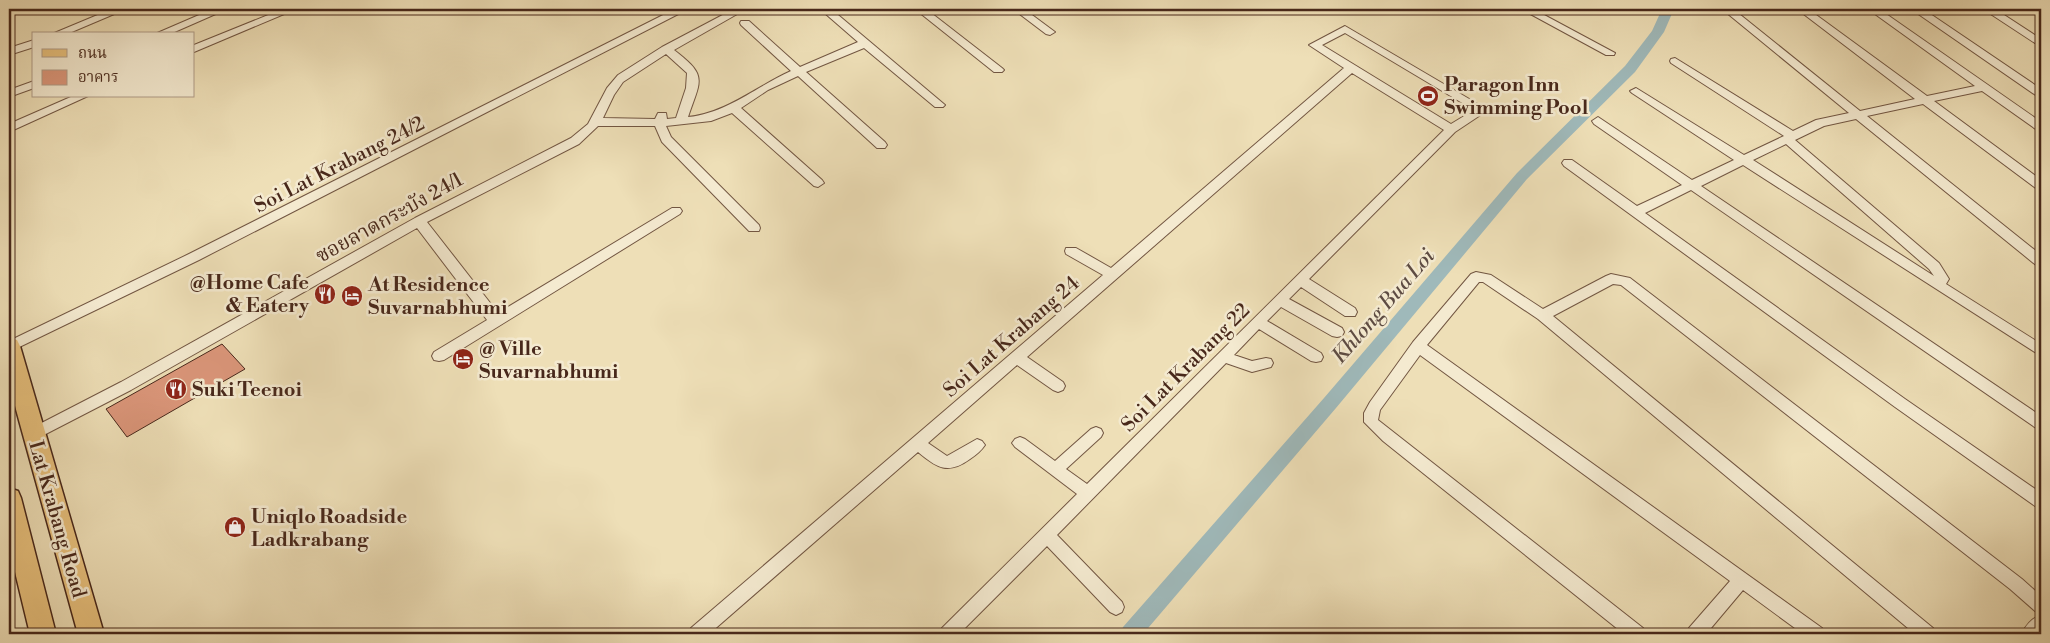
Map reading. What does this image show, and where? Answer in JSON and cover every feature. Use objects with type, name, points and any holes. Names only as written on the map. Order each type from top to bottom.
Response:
[{"type":"main road","name":"Lat Krabang Road","points":[[9,347],[91,634]]},
{"type":"main road","name":"Lat Krabang Road","points":[[9,498],[43,634]]},
{"type":"street","points":[[62,32],[121,9]]},
{"type":"street","points":[[165,32],[222,9]]},
{"type":"street","points":[[195,49],[291,9]]},
{"type":"street","name":"Soi Lat Krabang 24/2","points":[[9,347],[212,249],[683,9]]},
{"type":"street","name":"ซอยลาดกระบัง 24/1","points":[[33,434],[126,386],[419,221],[556,152],[584,135],[599,116],[618,82],[666,49],[741,9]]},
{"type":"street","points":[[825,9],[940,105]]},
{"type":"street","points":[[920,9],[998,70]]},
{"type":"street","points":[[1018,9],[1050,32]]},
{"type":"street","points":[[1526,9],[1610,53]]},
{"type":"street","points":[[1727,9],[2041,262]]},
{"type":"street","points":[[1802,9],[2041,186]]},
{"type":"street","points":[[1873,9],[2041,127]]},
{"type":"street","points":[[1916,9],[2041,94]]},
{"type":"street","points":[[1988,9],[2041,44]]},
{"type":"street","points":[[745,22],[881,144]]},
{"type":"street","name":"Soi Lat Krabang 22","points":[[948,634],[1451,129],[1482,110],[1345,29],[1314,45],[1351,68]]},
{"type":"street","points":[[599,116],[669,120],[709,118],[734,108],[762,89],[866,43]]},
{"type":"street","points":[[9,52],[32,44]]},
{"type":"street","points":[[666,49],[694,73],[692,88],[662,133],[670,144],[754,228]]},
{"type":"street","points":[[1675,61],[1789,137],[1927,259],[1940,272],[1942,279],[1939,285]]},
{"type":"street","points":[[1351,68],[1451,129]]},
{"type":"street","name":"Soi Lat Krabang 24","points":[[697,634],[1351,68]]},
{"type":"street","points":[[9,94],[32,85]]},
{"type":"street","points":[[1636,212],[1820,123],[1984,87]]},
{"type":"street","points":[[1636,91],[2041,351]]},
{"type":"street","points":[[9,128],[78,98]]},
{"type":"street","points":[[734,108],[818,183]]},
{"type":"street","points":[[1598,121],[2041,424]]},
{"type":"street","points":[[1568,163],[1940,431],[2041,501]]},
{"type":"street","points":[[439,356],[676,211]]},
{"type":"street","points":[[419,221],[496,321]]},
{"type":"street","points":[[1072,251],[1113,274]]},
{"type":"street","points":[[1637,634],[1371,422],[1371,413],[1375,406],[1418,346],[1479,276],[1486,278],[1543,316],[1927,634]]},
{"type":"street","points":[[1543,316],[1611,279],[1625,281],[2041,606]]},
{"type":"street","points":[[1300,280],[1350,312]]},
{"type":"street","points":[[1280,300],[1337,332]]},
{"type":"street","points":[[1258,322],[1316,357]]},
{"type":"street","points":[[1418,346],[1816,634]]},
{"type":"street","points":[[1224,357],[1252,367],[1266,363]]},
{"type":"street","points":[[1018,358],[1058,386]]},
{"type":"street","points":[[1055,470],[1096,433]]},
{"type":"street","points":[[918,443],[947,463],[956,461],[976,445]]},
{"type":"street","points":[[1020,443],[1088,494]]},
{"type":"street","points":[[1047,535],[1116,607]]},
{"type":"street","points":[[1695,634],[1742,579]]},
{"type":"street","points":[[2030,634],[2041,623]]},
{"type":"building","name":"Suki Teenoi","points":[[222,344],[245,369],[127,437],[106,409]]},
{"type":"waterway","name":"Khlong Bua Loi","points":[[1130,634],[1330,403],[1522,176],[1630,69],[1658,32],[1668,9]]},
{"type":"place","name":"Paragon Inn Swimming Pool","points":[[1428,96]]},
{"type":"place","name":"@Home Cafe & Eatery","points":[[325,294]]},
{"type":"place","name":"At Residence Suvarnabhumi","points":[[352,296]]},
{"type":"place","name":"@ Ville Suvarnabhumi","points":[[463,359]]},
{"type":"place","name":"Suki Teenoi","points":[[176,389]]},
{"type":"place","name":"Uniqlo Roadside Ladkrabang","points":[[235,527]]}]
